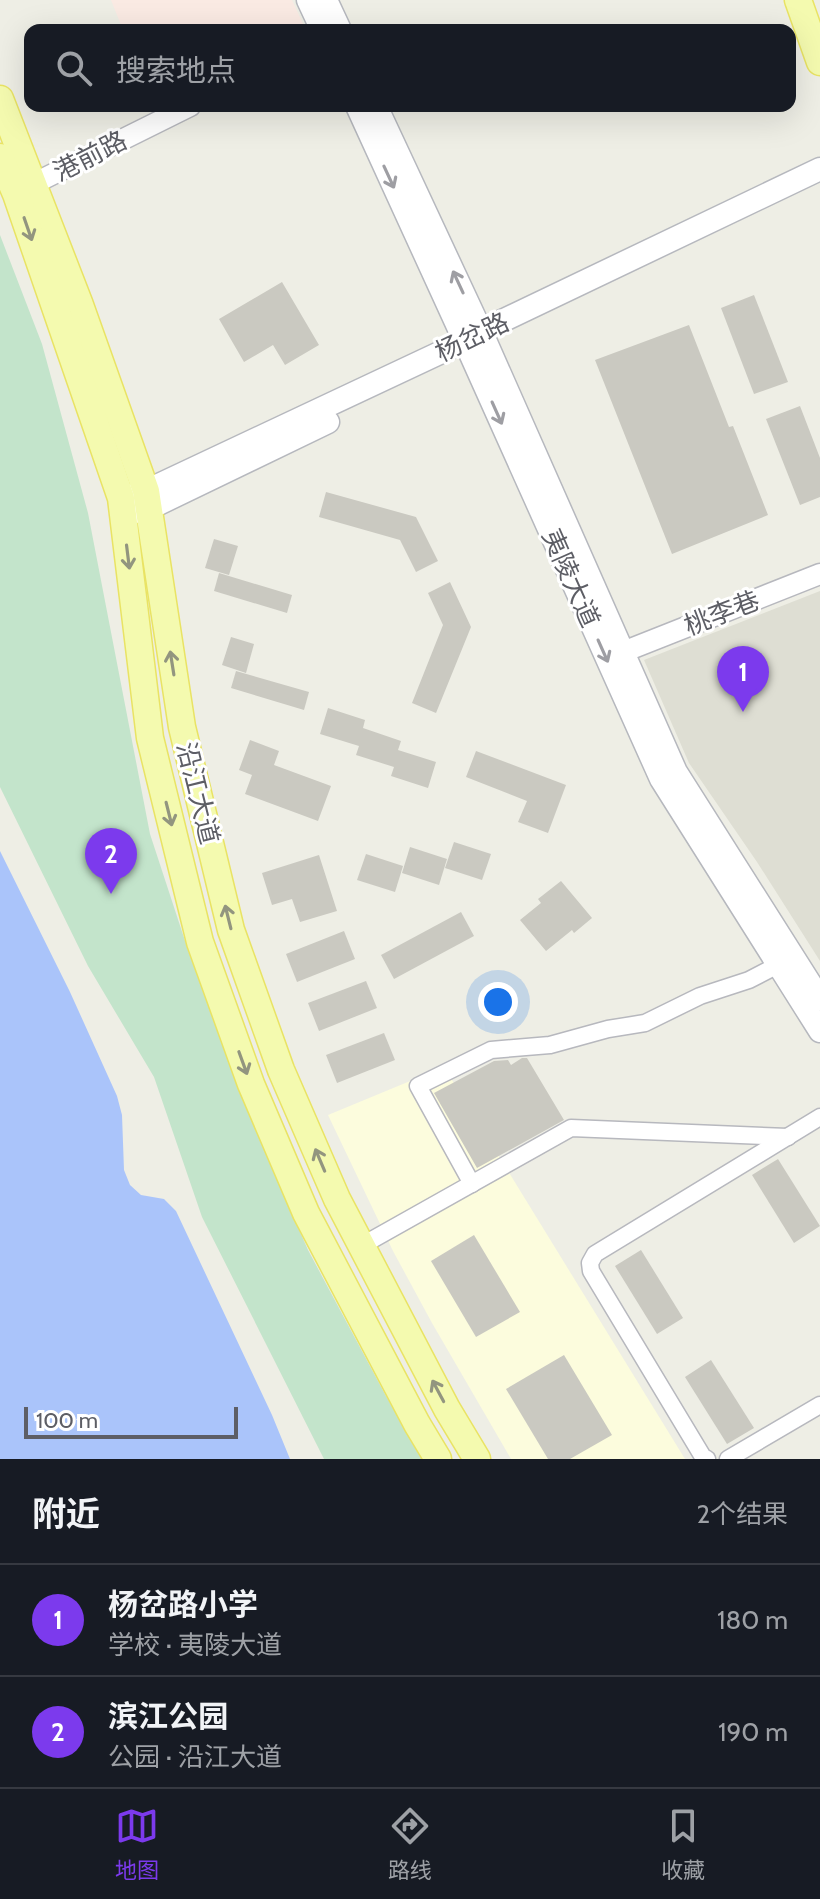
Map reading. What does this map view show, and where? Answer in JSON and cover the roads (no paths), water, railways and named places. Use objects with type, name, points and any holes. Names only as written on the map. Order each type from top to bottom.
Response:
[{"type":"main road","points":[[308,0],[319,24]]},
{"type":"main road","points":[[326,0],[337,24]]},
{"type":"main road","points":[[798,0],[820,62]]},
{"type":"main road","name":"沿江大道","points":[[0,99],[80,305],[134,503],[182,727],[231,930],[281,1070],[337,1199],[447,1409],[477,1459]]},
{"type":"main road","name":"夷陵大道","points":[[360,112],[476,343],[623,652],[676,772],[820,999]]},
{"type":"main road","name":"夷陵大道","points":[[379,112],[661,779],[820,1031]]},
{"type":"main road","name":"沿江大道","points":[[0,157],[134,503],[150,738],[200,942],[251,1084],[306,1213],[438,1459]]},
{"type":"main road","name":"杨岔路","points":[[476,343],[820,169]]},
{"type":"main road","name":"杨岔路","points":[[134,503],[820,186]]},
{"type":"street","name":"港前路","points":[[33,184],[178,112]]},
{"type":"street","name":"桃李巷","points":[[623,652],[820,574]]},
{"type":"street","points":[[472,1184],[418,1086],[491,1050],[550,1045],[608,1029],[645,1023],[700,996],[749,980],[778,965]]},
{"type":"street","points":[[707,1459],[591,1271],[590,1263],[595,1254],[820,1117]]},
{"type":"street","points":[[361,1246],[571,1128],[788,1137]]},
{"type":"street","points":[[728,1459],[820,1405]]},
{"type":"water","points":[[0,851],[70,992],[117,1096],[122,1115],[124,1170],[130,1185],[141,1195],[164,1199],[176,1211],[290,1459],[0,1459]]},
{"type":"place","name":"杨岔路小学","points":[[743,712]]},
{"type":"place","name":"滨江公园","points":[[111,894]]}]
